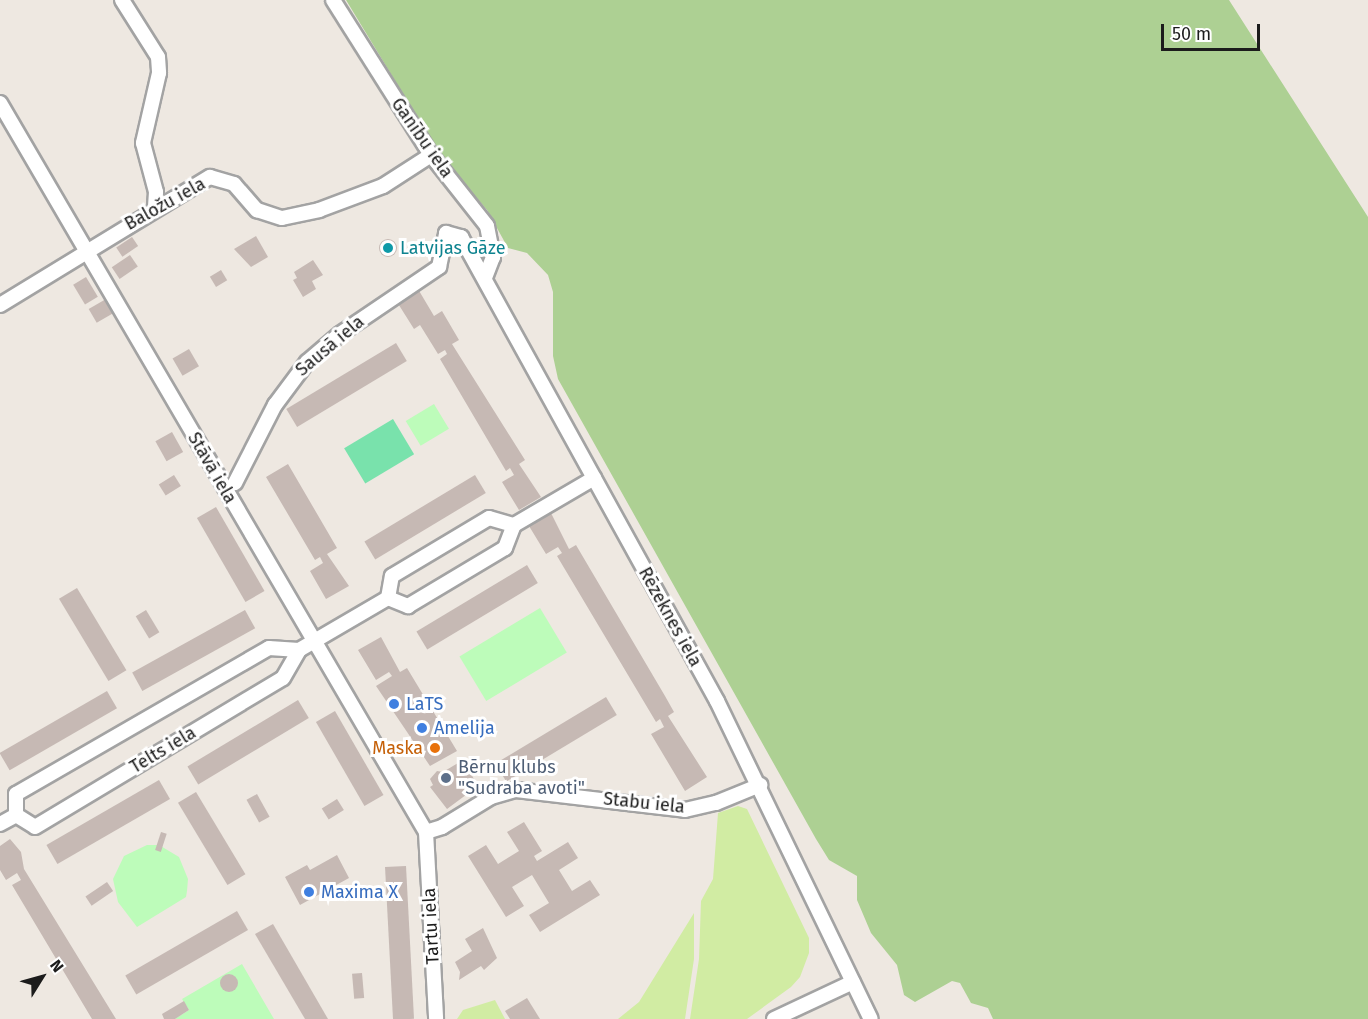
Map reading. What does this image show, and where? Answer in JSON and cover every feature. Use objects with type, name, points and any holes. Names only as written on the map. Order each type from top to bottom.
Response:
[{"type":"street","points":[[123,0],[158,57],[159,73],[143,143],[156,192],[155,207]]},
{"type":"street","name":"Ganību iela","points":[[333,0],[430,155],[487,226],[493,257],[485,278]]},
{"type":"street","name":"Stāvā iela","points":[[0,103],[426,832]]},
{"type":"street","name":"Baložu iela","points":[[0,305],[155,207],[210,177],[234,184],[257,210],[282,218],[319,210],[383,186],[430,155]]},
{"type":"street","name":"Rēzeknes iela","points":[[446,233],[461,237],[485,278],[760,785],[871,1019]]},
{"type":"street","name":"Sausā iela","points":[[236,483],[288,383],[340,334],[439,267],[446,233]]},
{"type":"street","points":[[388,598],[408,606],[505,548],[514,525],[594,478]]},
{"type":"street","points":[[299,650],[388,598],[392,576],[489,518],[514,525]]},
{"type":"street","name":"Telts iela","points":[[269,648],[299,650],[283,678],[34,827],[16,815],[16,794],[269,648]]},
{"type":"street","name":"Stabu iela","points":[[426,832],[442,827],[491,797],[516,790],[685,810],[716,803],[760,785]]},
{"type":"street","points":[[0,824],[16,815]]},
{"type":"street","name":"Tartu iela","points":[[426,832],[436,1019]]},
{"type":"street","points":[[774,1019],[853,982]]},
{"type":"green space","points":[[346,0],[1229,0],[1368,217],[1368,1019],[993,1019],[988,1008],[971,1003],[960,983],[952,981],[915,1002],[904,995],[897,965],[871,933],[857,900],[857,876],[829,860],[816,839],[558,379],[553,356],[553,292],[548,275],[527,253],[508,248],[487,210],[440,155]]},
{"type":"green space","points":[[434,404],[449,429],[421,446],[406,421]]},
{"type":"green space","points":[[393,419],[414,454],[365,484],[344,448]]},
{"type":"green space","points":[[540,608],[567,653],[486,701],[459,656]]},
{"type":"green space","points":[[738,806],[747,809],[809,938],[809,953],[800,977],[791,987],[747,1019],[690,1019],[699,959],[701,901],[713,879],[718,813]]},
{"type":"green space","points":[[147,845],[159,845],[179,857],[188,879],[187,891],[186,897],[137,927],[118,902],[113,879],[124,856]]},
{"type":"green space","points":[[694,913],[694,959],[685,1019],[618,1019],[639,1002]]},
{"type":"green space","points":[[242,964],[274,1019],[175,1019],[189,1010],[182,999]]},
{"type":"green space","points":[[495,1000],[505,1019],[457,1019],[463,1010]]},
{"type":"building","points":[[256,236],[268,257],[251,267],[234,249]]},
{"type":"building","points":[[132,237],[138,246],[122,257],[116,248]]},
{"type":"building","name":"Latvijas Gāze","points":[[388,239],[394,242],[397,248],[394,254],[388,257],[382,254],[379,248],[382,242]]},
{"type":"building","points":[[130,255],[138,267],[120,279],[112,267]]},
{"type":"building","points":[[313,260],[323,275],[312,281],[316,289],[303,297],[293,280],[297,278],[294,272]]},
{"type":"building","points":[[221,270],[227,280],[216,287],[210,277]]},
{"type":"building","points":[[86,277],[98,297],[85,304],[73,285]]},
{"type":"building","points":[[418,289],[434,316],[442,311],[459,340],[452,344],[525,460],[519,464],[541,497],[519,510],[502,482],[514,475],[510,468],[506,471],[440,359],[447,354],[445,350],[438,354],[420,325],[414,329],[397,302]]},
{"type":"building","points":[[106,299],[114,313],[97,323],[89,309]]},
{"type":"building","points":[[396,343],[407,361],[297,427],[286,409]]},
{"type":"building","points":[[189,349],[199,366],[183,376],[173,358]]},
{"type":"building","points":[[172,432],[183,452],[167,461],[155,441]]},
{"type":"building","points":[[288,464],[337,548],[327,554],[349,586],[326,599],[310,571],[323,563],[320,557],[315,560],[266,477]]},
{"type":"building","points":[[174,475],[181,486],[166,496],[159,485]]},
{"type":"building","points":[[475,475],[486,493],[375,559],[364,541]]},
{"type":"building","points":[[216,507],[264,591],[245,602],[197,518]]},
{"type":"building","points":[[551,513],[569,549],[576,545],[674,712],[668,716],[707,777],[685,791],[651,734],[664,727],[660,719],[656,722],[557,556],[562,553],[558,547],[546,554],[529,526]]},
{"type":"building","points":[[527,565],[538,583],[427,649],[416,631]]},
{"type":"building","points":[[77,588],[126,670],[108,681],[59,599]]},
{"type":"building","points":[[146,610],[159,632],[149,638],[136,616]]},
{"type":"building","points":[[245,610],[255,628],[142,691],[132,673]]},
{"type":"building","points":[[381,637],[400,672],[407,668],[457,751],[430,766],[376,686],[392,676],[389,672],[376,680],[358,650]]},
{"type":"building","points":[[107,691],[117,708],[10,770],[0,753]]},
{"type":"building","points":[[606,697],[617,715],[506,781],[495,763]]},
{"type":"building","points":[[298,700],[309,718],[198,784],[187,766]]},
{"type":"building","points":[[335,711],[384,795],[364,806],[316,722]]},
{"type":"building","points":[[463,760],[478,786],[447,809],[430,787],[433,785],[430,779],[437,771],[443,772]]},
{"type":"building","points":[[159,780],[170,799],[57,864],[46,845]]},
{"type":"building","points":[[196,792],[245,874],[227,885],[178,803]]},
{"type":"building","points":[[257,794],[270,817],[259,823],[247,800]]},
{"type":"building","points":[[337,799],[344,810],[329,820],[322,809]]},
{"type":"building","points":[[524,822],[542,851],[534,856],[537,861],[568,842],[578,858],[559,870],[572,891],[590,880],[600,895],[540,932],[529,915],[549,903],[532,875],[512,887],[524,906],[506,917],[468,856],[486,845],[498,864],[519,851],[507,832]]},
{"type":"building","points":[[161,832],[167,834],[161,852],[155,850]]},
{"type":"building","points":[[10,839],[21,852],[24,869],[116,1019],[92,1019],[12,885],[21,880],[17,873],[6,880],[0,870],[0,846]]},
{"type":"building","name":"Maxima X","points":[[337,855],[349,878],[300,905],[285,877],[307,865],[310,870]]},
{"type":"building","points":[[406,866],[414,1019],[393,1019],[385,867]]},
{"type":"building","points":[[107,882],[113,891],[92,906],[85,897]]},
{"type":"building","points":[[237,911],[248,930],[136,995],[125,976]]},
{"type":"building","points":[[273,924],[328,1019],[305,1019],[255,934]]},
{"type":"building","points":[[483,928],[497,958],[484,970],[481,966],[459,980],[460,972],[455,962],[472,951],[465,939]]},
{"type":"building","points":[[362,973],[364,998],[354,999],[352,974]]},
{"type":"building","points":[[229,974],[235,977],[238,983],[235,989],[229,992],[223,989],[220,983],[223,977]]},
{"type":"building","points":[[527,998],[540,1019],[510,1019],[505,1011]]},
{"type":"building","points":[[184,1001],[189,1010],[175,1019],[164,1019],[162,1014]]},
{"type":"place","name":"Latvijas Gāze","points":[[388,248]]},
{"type":"place","name":"LaTS","points":[[394,704]]},
{"type":"place","name":"Amelija","points":[[422,728]]},
{"type":"place","name":"Maska","points":[[435,748]]},
{"type":"place","name":"Bērnu klubs \"Sudraba avoti\"","points":[[446,778]]},
{"type":"place","name":"Maxima X","points":[[309,892]]}]
